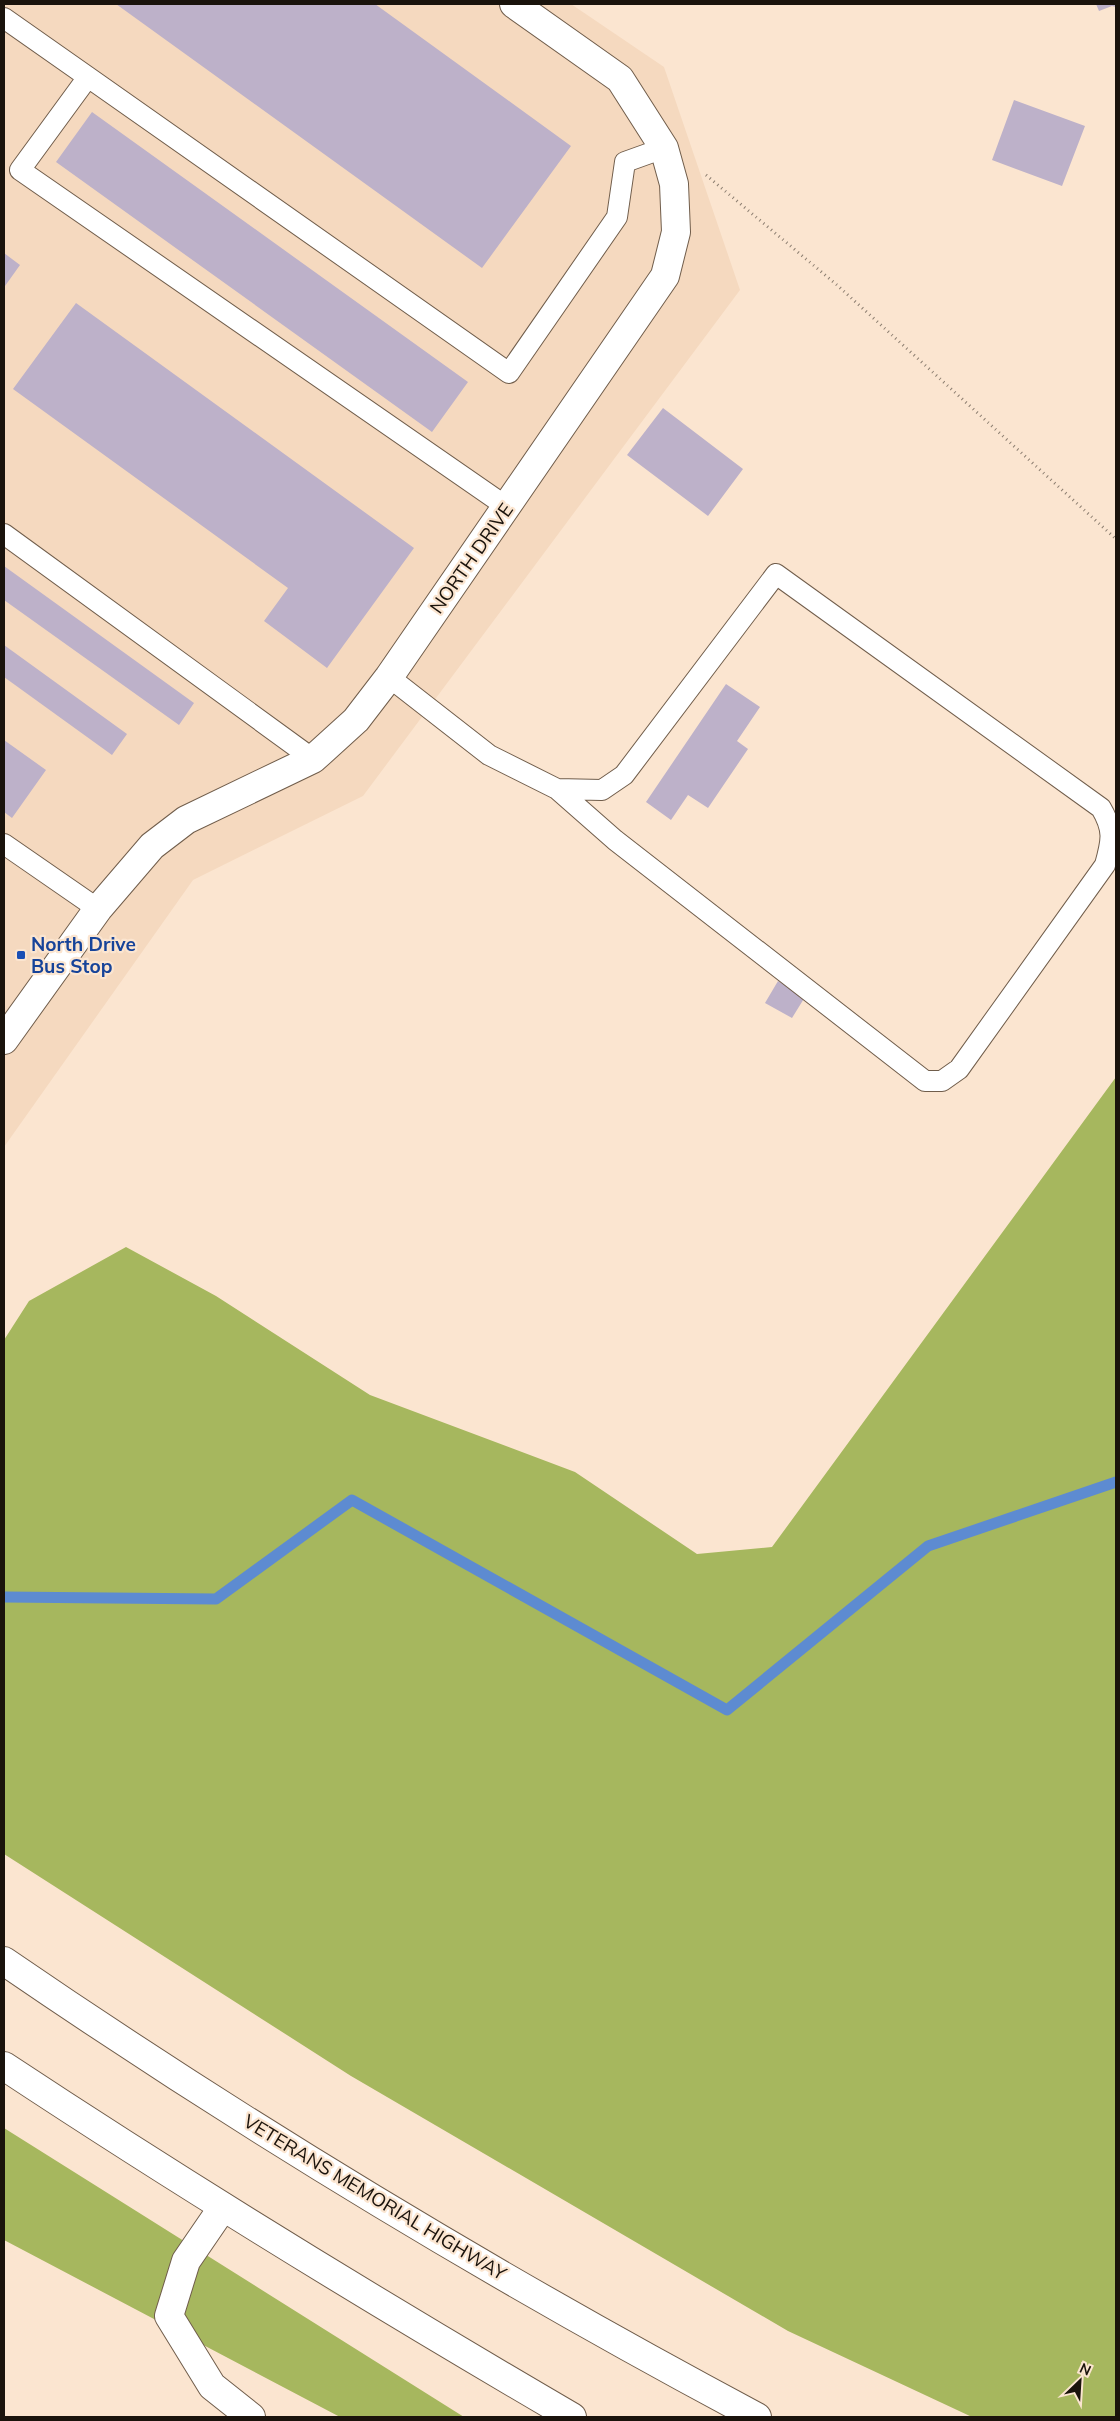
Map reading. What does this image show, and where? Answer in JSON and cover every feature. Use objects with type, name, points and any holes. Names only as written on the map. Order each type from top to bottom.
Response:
[{"type":"main road","name":"NORTH DRIVE","points":[[4,1040],[98,909],[152,846],[186,820],[313,759],[356,720],[389,677],[665,276],[676,232],[674,184],[664,148],[620,79],[514,4]]},
{"type":"main road","name":"VETERANS MEMORIAL HIGHWAY","points":[[4,1961],[239,2116],[353,2187],[602,2331],[757,2417]]},
{"type":"main road","points":[[4,2066],[223,2207],[369,2297],[572,2417]]},
{"type":"main road","points":[[223,2207],[186,2261],[169,2316],[212,2386],[251,2417]]},
{"type":"lane","points":[[4,18],[509,373],[617,217],[625,162],[664,148]]},
{"type":"lane","points":[[88,77],[20,170],[507,507]]},
{"type":"lane","points":[[4,534],[313,759]]},
{"type":"lane","points":[[389,677],[489,755],[557,789],[615,840],[925,1081],[942,1081],[959,1069],[1105,864],[1111,842],[1110,824],[1101,808],[776,574],[624,776],[602,790],[557,789]]},
{"type":"lane","points":[[4,844],[98,909]]},
{"type":"path","points":[[702,172],[837,285],[1116,539]]},
{"type":"shaded area","points":[[4,4],[571,4],[664,67],[740,290],[363,796],[193,880],[4,1147]]},
{"type":"green space","points":[[1116,1077],[1116,2417],[972,2417],[788,2331],[351,2076],[4,1854],[4,1340],[29,1301],[126,1247],[216,1296],[370,1395],[575,1472],[697,1554],[772,1547]]},
{"type":"green space","points":[[4,2128],[464,2417],[340,2417],[4,2240]]},
{"type":"building","points":[[116,4],[375,4],[571,146],[482,268]]},
{"type":"building","points":[[1096,4],[1116,4],[1116,7],[1112,6],[1099,11]]},
{"type":"building","points":[[1014,100],[1085,126],[1062,186],[992,160]]},
{"type":"building","points":[[92,112],[468,382],[432,432],[56,162]]},
{"type":"building","points":[[4,253],[20,265],[5,286],[4,285]]},
{"type":"building","points":[[76,303],[414,548],[327,668],[264,621],[288,588],[13,389]]},
{"type":"building","points":[[663,408],[743,469],[708,516],[627,455]]},
{"type":"building","points":[[4,566],[194,703],[179,725],[4,600]]},
{"type":"building","points":[[4,645],[127,734],[112,755],[4,677]]},
{"type":"building","points":[[726,684],[760,707],[737,741],[748,749],[708,808],[688,795],[671,820],[646,802]]},
{"type":"building","points":[[4,740],[46,770],[12,818],[4,812]]},
{"type":"building","points":[[778,981],[805,997],[792,1018],[765,1003]]},
{"type":"waterway","points":[[4,1597],[216,1599],[352,1500],[727,1710],[928,1546],[1116,1482]]},
{"type":"place","name":"North Drive Bus Stop","points":[[21,955]]}]
